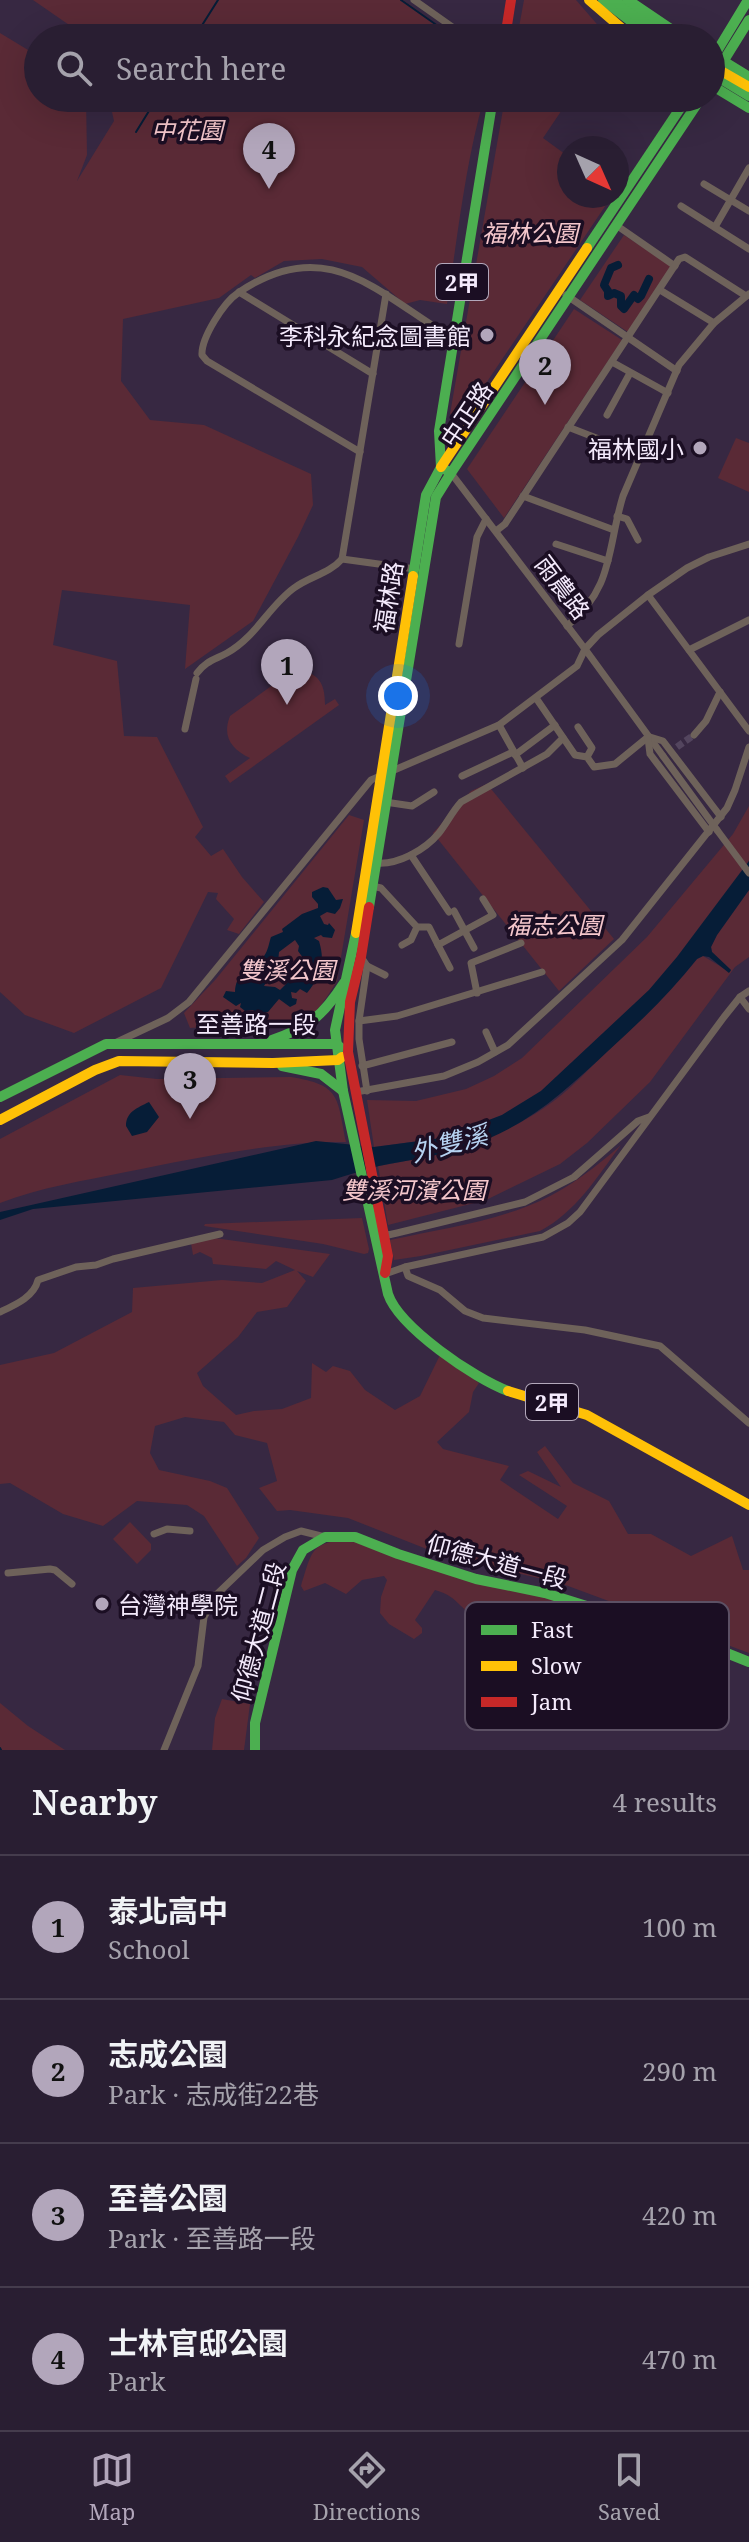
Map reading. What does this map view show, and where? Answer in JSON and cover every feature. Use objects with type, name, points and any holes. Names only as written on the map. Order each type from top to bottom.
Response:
[{"type":"main road","points":[[507,24],[511,0]]},
{"type":"main road","points":[[589,0],[617,24]]},
{"type":"main road","points":[[603,0],[635,24]]},
{"type":"main road","points":[[614,0],[647,24]]},
{"type":"main road","points":[[628,0],[663,24]]},
{"type":"main road","points":[[725,44],[745,1]]},
{"type":"main road","points":[[725,53],[749,20]]},
{"type":"main road","points":[[725,71],[749,77]]},
{"type":"main road","points":[[725,74],[749,87]]},
{"type":"main road","points":[[725,77],[749,96]]},
{"type":"main road","points":[[725,81],[749,108]]},
{"type":"main road","name":"福林路","points":[[357,1098],[343,1091],[336,1044],[337,1016],[385,774],[418,570],[426,495],[446,470],[439,431],[491,112]]},
{"type":"main road","name":"中正路","points":[[446,470],[678,112]]},
{"type":"main road","name":"中正路","points":[[563,293],[616,225],[692,112]]},
{"type":"main road","name":"福林路","points":[[357,1098],[348,1052],[350,1002],[364,962],[385,802],[385,774]]},
{"type":"main road","points":[[264,1043],[314,1023],[326,1012],[345,981]]},
{"type":"main road","name":"至善路一段","points":[[0,1097],[106,1044],[336,1044],[348,1052],[338,1060],[273,1063],[119,1061],[103,1066],[0,1120]]},
{"type":"main road","points":[[273,1063],[321,1074],[343,1091]]},
{"type":"main road","name":"2甲","points":[[357,1098],[390,1301],[405,1320],[499,1388],[587,1415],[749,1505]]},
{"type":"main road","name":"仰德大道一段","points":[[325,1537],[360,1538],[398,1554],[476,1579],[574,1602]]},
{"type":"main road","name":"仰德大道二段","points":[[255,1750],[255,1723],[292,1570],[303,1550],[325,1537]]},
{"type":"main road","name":"仰德大道一段","points":[[729,1654],[749,1662]]},
{"type":"street","points":[[414,0],[448,24]]},
{"type":"street","points":[[715,227],[749,168]]},
{"type":"street","points":[[704,184],[749,211]]},
{"type":"street","points":[[681,206],[749,249]]},
{"type":"street","points":[[616,225],[675,266]]},
{"type":"street","points":[[496,531],[505,524],[679,259],[685,257],[748,295],[714,323],[677,371],[617,516],[613,548],[597,594],[589,607],[567,626]]},
{"type":"street","points":[[360,452],[207,361],[202,355],[204,341],[229,299],[258,280],[283,271],[304,268],[340,271],[368,282],[454,339]]},
{"type":"street","points":[[660,290],[714,323]]},
{"type":"street","points":[[239,292],[373,374]]},
{"type":"street","points":[[563,293],[677,371]]},
{"type":"street","points":[[185,729],[197,676],[206,662],[228,652],[257,630],[295,587],[335,567],[342,559],[386,294]]},
{"type":"street","points":[[612,362],[668,393]]},
{"type":"street","points":[[607,415],[630,373]]},
{"type":"street","points":[[568,427],[640,455]]},
{"type":"street","name":"雨農路","points":[[446,470],[585,649],[749,873]]},
{"type":"street","points":[[523,496],[614,530]]},
{"type":"street","points":[[617,516],[627,519],[638,540]]},
{"type":"street","points":[[459,644],[477,537],[486,519]]},
{"type":"street","points":[[556,544],[608,561]]},
{"type":"street","points":[[115,1043],[168,1018],[189,1002],[365,786],[385,774],[499,725],[577,666],[585,649],[598,635],[648,595],[687,568],[749,544]]},
{"type":"street","points":[[342,559],[418,570]]},
{"type":"street","points":[[648,595],[749,731]]},
{"type":"street","points":[[689,650],[749,620]]},
{"type":"street","points":[[694,735],[706,721],[720,692]]},
{"type":"street","points":[[536,698],[575,755],[587,757],[594,767],[615,764],[648,737]]},
{"type":"street","points":[[499,725],[523,768]]},
{"type":"street","points":[[462,776],[514,754],[555,725]]},
{"type":"street","points":[[578,727],[592,748],[587,757]]},
{"type":"street","name":"雨農路","points":[[648,737],[663,741],[674,749],[721,817]]},
{"type":"street","name":"雨農路","points":[[648,737],[650,754],[709,832]]},
{"type":"street","points":[[376,863],[385,864],[411,855],[437,836],[461,802],[547,754],[563,738]]},
{"type":"street","points":[[385,975],[364,962],[359,1021],[362,1066],[357,1098],[444,1076],[508,1045],[622,940],[721,817],[735,790],[749,747]]},
{"type":"street","points":[[385,802],[412,806],[434,792]]},
{"type":"street","points":[[411,855],[474,948]]},
{"type":"street","points":[[372,886],[381,888],[417,927],[429,927],[450,968]]},
{"type":"street","points":[[438,945],[493,915],[483,899]]},
{"type":"street","points":[[402,945],[411,940],[417,927]]},
{"type":"street","points":[[477,993],[471,963],[521,943]]},
{"type":"street","points":[[359,1021],[397,1016],[542,972]]},
{"type":"street","points":[[385,1274],[543,1237],[557,1231],[580,1212],[740,997],[749,991]]},
{"type":"street","points":[[740,997],[749,1009]]},
{"type":"street","points":[[486,1032],[495,1052]]},
{"type":"street","points":[[362,1066],[452,1042]]},
{"type":"street","points":[[379,1228],[388,1235],[525,1202],[574,1177],[638,1121],[649,1117]]},
{"type":"street","points":[[0,1312],[19,1303],[36,1288],[38,1280],[76,1267],[96,1265],[220,1234]]},
{"type":"street","points":[[405,1267],[408,1276],[440,1290],[465,1311],[483,1318],[585,1330],[660,1346],[749,1423]]},
{"type":"street","points":[[154,1534],[167,1529],[190,1531]]},
{"type":"street","points":[[164,1750],[198,1666],[204,1617],[217,1594],[263,1550],[285,1537],[301,1531],[325,1537]]},
{"type":"street","points":[[8,1573],[50,1569],[72,1584]]},
{"type":"green space","points":[[33,0],[403,0],[436,24],[68,24]]},
{"type":"green space","points":[[524,0],[576,0],[597,24],[520,24]]},
{"type":"green space","name":"中花園","points":[[0,33],[24,48],[24,112],[86,112],[87,155],[77,181],[114,121],[112,112],[480,112],[447,304],[420,300],[405,304],[362,267],[322,259],[284,261],[255,278],[251,275],[219,298],[123,319],[121,381],[150,420],[204,425],[311,474],[313,505],[253,621],[185,669],[190,605],[62,590],[53,645],[117,661],[124,736],[157,737],[203,827],[195,837],[211,856],[223,849],[264,902],[239,934],[227,930],[234,919],[216,899],[218,893],[208,892],[161,988],[74,1033],[25,1015],[0,992]]},
{"type":"green space","name":"福林公園","points":[[503,112],[561,112],[543,138],[557,148],[557,208],[604,208],[459,419],[450,414]]},
{"type":"green space","points":[[624,235],[671,266],[628,332],[580,300]]},
{"type":"green space","points":[[574,309],[622,340],[504,518],[467,469]]},
{"type":"green space","points":[[736,438],[749,443],[749,492],[718,478]]},
{"type":"green space","points":[[301,670],[320,682],[325,705],[335,699],[339,705],[230,783],[225,776],[250,758],[230,741],[227,730],[230,716],[292,671]]},
{"type":"green space","name":"福志公園","points":[[487,784],[614,939],[559,991],[433,833],[471,791]]},
{"type":"green space","name":"雙溪河濱公園","points":[[749,806],[749,861],[649,990],[541,1091],[502,1115],[442,1138],[374,1147],[367,1100],[416,1101],[466,1089],[522,1058],[647,937],[733,834]]},
{"type":"green space","name":"雙溪公園","points":[[349,815],[364,820],[337,981],[323,1003],[304,1020],[281,1026],[190,1028],[184,1013],[216,979]]},
{"type":"green space","name":"雙溪河濱公園","points":[[749,890],[749,957],[735,967],[650,1082],[587,1143],[560,1164],[486,1200],[388,1225],[378,1166],[464,1146],[525,1120],[571,1087],[656,1005],[697,959],[703,956],[730,972],[711,947]]},
{"type":"green space","points":[[120,1075],[157,1079],[291,1077],[307,1080],[328,1089],[334,1096],[346,1142],[292,1144],[207,1156],[62,1185],[0,1203],[0,1139]]},
{"type":"green space","points":[[621,1145],[575,1204],[540,1231],[394,1260],[390,1240],[485,1220],[540,1201],[582,1176]]},
{"type":"green space","points":[[362,1218],[369,1249],[364,1254],[323,1244],[204,1226],[205,1224]]},
{"type":"green space","points":[[214,1238],[330,1254],[313,1277],[297,1271],[306,1281],[287,1307],[257,1312],[238,1337],[197,1373],[203,1386],[236,1415],[282,1409],[311,1398],[312,1363],[326,1372],[333,1366],[350,1371],[365,1390],[395,1410],[420,1396],[440,1355],[479,1383],[473,1392],[469,1412],[437,1442],[443,1449],[509,1466],[500,1480],[558,1519],[567,1506],[519,1475],[528,1471],[561,1487],[537,1452],[545,1446],[573,1483],[609,1501],[628,1534],[651,1534],[691,1556],[732,1536],[743,1570],[749,1570],[749,1653],[729,1646],[729,1602],[611,1602],[560,1583],[447,1557],[348,1518],[277,1511],[259,1488],[277,1481],[267,1443],[235,1435],[224,1422],[185,1417],[155,1426],[150,1453],[159,1470],[210,1481],[227,1488],[259,1538],[237,1566],[204,1516],[187,1505],[137,1501],[103,1526],[63,1514],[10,1483],[0,1484],[0,1365],[54,1353],[132,1312],[133,1288],[222,1280],[262,1283],[295,1270],[276,1261],[266,1269],[213,1264],[212,1258],[200,1252],[193,1255],[191,1243]]},
{"type":"green space","points":[[130,1522],[151,1544],[151,1550],[137,1564],[113,1539]]},
{"type":"green space","points":[[351,1538],[562,1602],[465,1602],[465,1609],[435,1590],[415,1620],[422,1633],[414,1639],[389,1624],[380,1613],[387,1580],[384,1576],[362,1580],[346,1594],[325,1583],[304,1591],[301,1586],[311,1556],[320,1546]]},
{"type":"green space","points":[[222,1699],[250,1704],[244,1750],[212,1750],[215,1718]]},
{"type":"green space","points":[[0,1703],[28,1726],[65,1750],[0,1750]]},
{"type":"water","name":"外雙溪","points":[[749,861],[749,890],[711,947],[712,952],[731,970],[729,973],[709,957],[697,959],[632,1029],[576,1080],[544,1107],[509,1129],[457,1149],[332,1180],[33,1209],[0,1220],[0,1212],[316,1141],[374,1147],[442,1138],[502,1115],[541,1091],[649,990]]},
{"type":"water","points":[[328,888],[336,900],[343,899],[335,914],[327,912],[320,916],[324,924],[329,923],[335,930],[332,938],[321,935],[314,938],[319,941],[322,961],[319,974],[307,993],[300,989],[296,993],[291,992],[292,998],[297,999],[296,1004],[290,1007],[279,999],[268,1012],[257,1014],[253,1010],[245,1011],[240,1007],[241,1003],[236,1006],[223,997],[226,991],[235,992],[242,974],[264,956],[271,937],[283,932],[282,929],[302,914],[318,908],[312,892]],"holes":[[[295,940],[298,951],[309,966],[299,972],[301,978],[298,980],[294,976],[280,990],[264,986],[278,962],[279,952]]]},
{"type":"water","points":[[149,1102],[159,1117],[147,1132],[132,1136],[126,1126],[128,1117]]},
{"type":"waterway","points":[[203,24],[218,0]]},
{"type":"waterway","points":[[401,0],[435,24]]},
{"type":"waterway","points":[[136,132],[148,112]]},
{"type":"waterway","points":[[618,265],[611,268],[604,285],[608,296],[614,293],[621,296],[624,309],[634,295],[638,299],[641,296],[649,279]]},
{"type":"tunnel","points":[[677,747],[694,735]]},
{"type":"traffic: fast","points":[[603,0],[635,24]]},
{"type":"traffic: fast","points":[[614,0],[647,24]]},
{"type":"traffic: fast","points":[[628,0],[663,24]]},
{"type":"traffic: fast","points":[[725,38],[748,0]]},
{"type":"traffic: fast","points":[[725,59],[749,20]]},
{"type":"traffic: fast","points":[[725,62],[749,77]]},
{"type":"traffic: fast","points":[[725,81],[749,96]]},
{"type":"traffic: fast","points":[[725,93],[749,108]]},
{"type":"traffic: fast","points":[[413,576],[426,495],[441,467],[439,431],[491,112]]},
{"type":"traffic: fast","points":[[587,248],[678,112]]},
{"type":"traffic: fast","points":[[451,473],[692,112]]},
{"type":"traffic: fast","points":[[369,907],[436,497],[451,473],[441,467]]},
{"type":"traffic: fast","points":[[356,933],[335,1030],[343,1091],[388,1294],[395,1307],[422,1336],[458,1364],[508,1391]]},
{"type":"traffic: fast","points":[[272,1040],[314,1019],[344,983]]},
{"type":"traffic: fast","points":[[0,1097],[106,1044],[336,1044],[340,1047]]},
{"type":"traffic: fast","points":[[282,1066],[321,1074],[343,1091]]},
{"type":"traffic: fast","points":[[255,1750],[255,1723],[292,1570],[303,1550],[325,1537],[355,1537],[476,1579],[574,1602]]},
{"type":"traffic: fast","points":[[729,1654],[749,1662]]},
{"type":"traffic: slow","points":[[589,0],[617,24]]},
{"type":"traffic: slow","points":[[725,73],[749,87]]},
{"type":"traffic: slow","points":[[441,467],[587,248]]},
{"type":"traffic: slow","points":[[356,933],[413,576]]},
{"type":"traffic: slow","points":[[0,1120],[95,1070],[119,1061],[273,1063],[338,1060],[342,1057]]},
{"type":"traffic: slow","points":[[508,1391],[587,1415],[749,1505]]},
{"type":"traffic: jam","points":[[507,24],[511,0]]},
{"type":"traffic: jam","points":[[369,907],[350,1002],[348,1052],[388,1256],[385,1273]]},
{"type":"place","name":"士林官邸公園","points":[[269,189]]},
{"type":"place","name":"李科永紀念圖書館","points":[[487,335]]},
{"type":"place","name":"志成公園","points":[[545,405]]},
{"type":"place","name":"福林國小","points":[[700,448]]},
{"type":"place","name":"泰北高中","points":[[287,705]]},
{"type":"place","name":"至善公園","points":[[190,1119]]},
{"type":"place","name":"台灣神學院","points":[[102,1604]]}]
